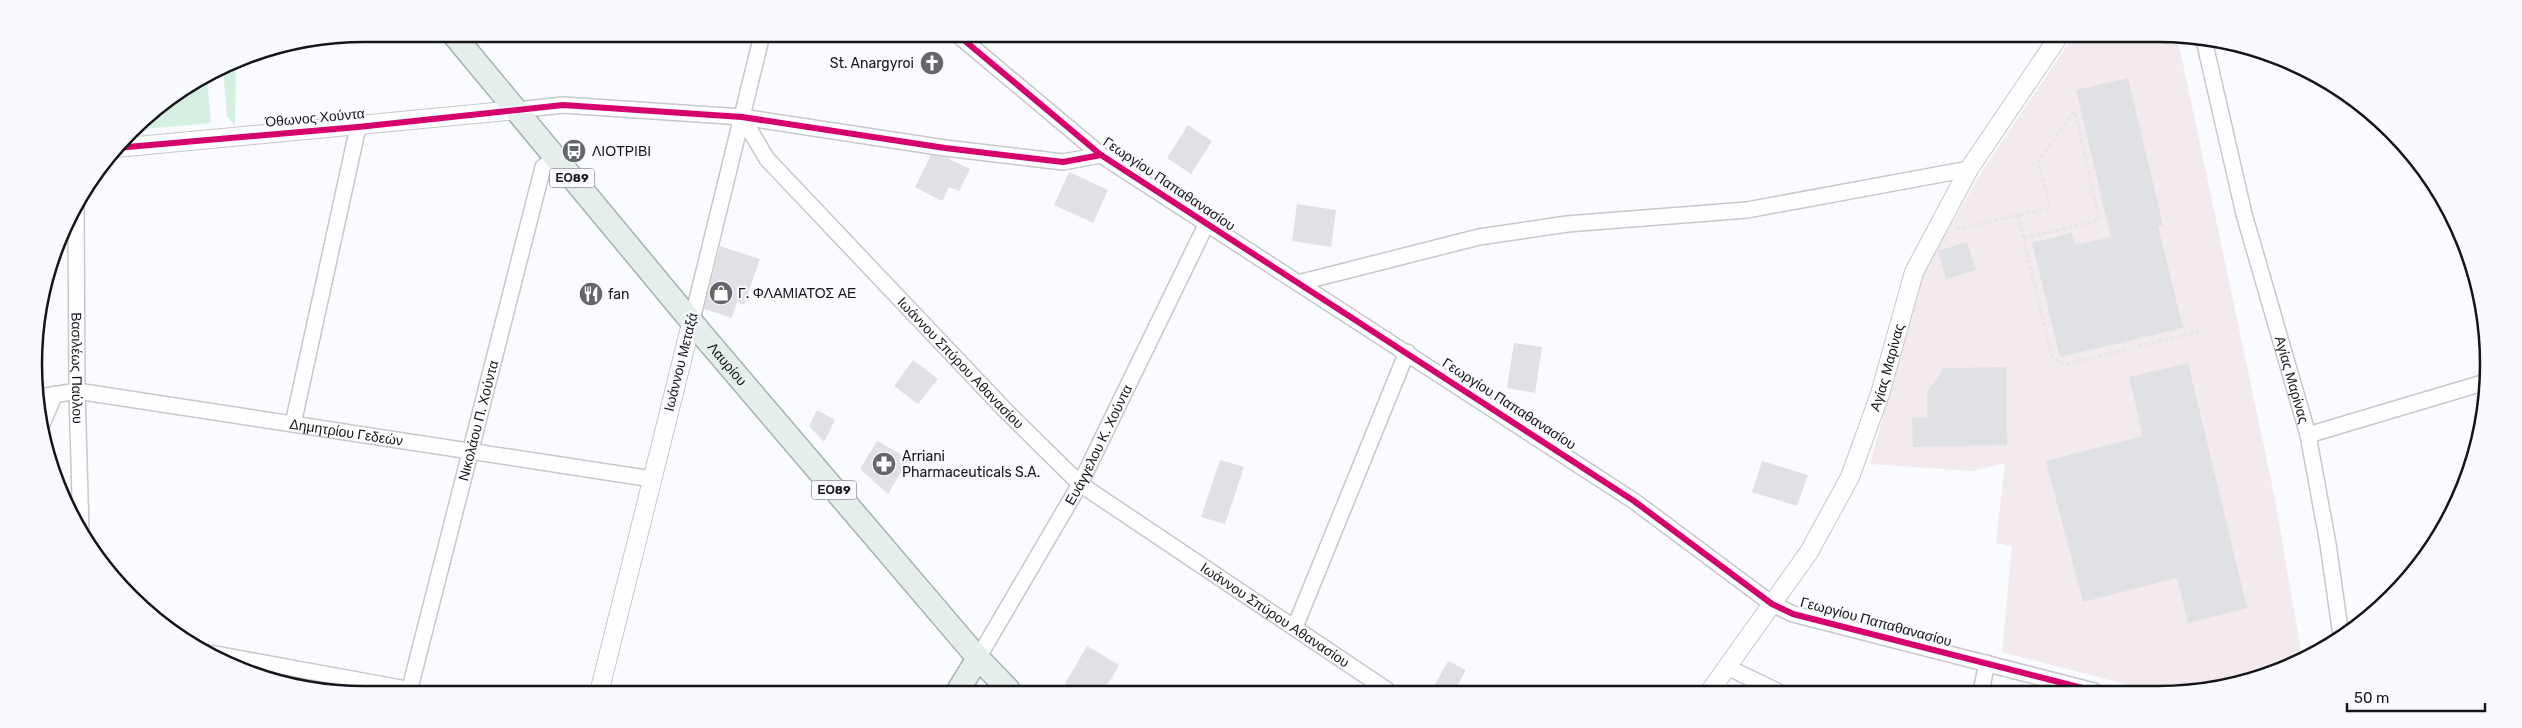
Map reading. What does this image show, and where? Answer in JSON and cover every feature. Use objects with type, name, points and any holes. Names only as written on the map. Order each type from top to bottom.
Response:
[{"type":"main road","name":"Λαυρίου","points":[[460,42],[555,158],[978,658],[1005,686]]},
{"type":"main road","points":[[961,686],[978,658]]},
{"type":"street","name":"Ιωάννου Μεταξά","points":[[600,686],[760,42]]},
{"type":"street","name":"Γεωργίου Παπαθανασίου","points":[[965,42],[1102,156],[1206,225],[1407,352],[1634,501],[1772,604],[1794,614],[2075,686]]},
{"type":"street","name":"Αγίας Μαρίνας","points":[[1713,686],[1809,552],[1850,476],[1880,394],[1914,272],[1969,169],[2056,42]]},
{"type":"street","name":"Αγίας Μαρίνας","points":[[2205,46],[2244,214],[2308,435],[2328,544],[2339,629]]},
{"type":"street","points":[[517,110],[563,105],[742,117],[945,148],[1063,162],[1102,156]]},
{"type":"street","name":"Όθωνος Χούντα","points":[[127,147],[358,127],[517,110]]},
{"type":"street","name":"Ιωάννου Σπύρου Αθανασίου","points":[[742,117],[768,158],[1000,404],[1080,484],[1381,686]]},
{"type":"street","points":[[294,424],[358,127]]},
{"type":"street","name":"Νικολάου Π. Χούντα","points":[[410,686],[543,167],[555,158]]},
{"type":"street","points":[[1298,283],[1479,237],[1567,224],[1746,210],[1969,169]]},
{"type":"street","name":"Βασιλέως Παύλου","points":[[76,222],[77,392],[81,515]]},
{"type":"street","name":"Ευάγγελου Κ. Χούντα","points":[[978,658],[1080,484],[1206,225]]},
{"type":"street","points":[[1295,627],[1407,352]]},
{"type":"street","points":[[2308,435],[2479,384]]},
{"type":"street","name":"Δημητρίου Γεδεών","points":[[44,396],[77,392],[652,479]]},
{"type":"street","points":[[46,414],[55,394]]},
{"type":"street","points":[[233,657],[390,686]]},
{"type":"street","points":[[1982,686],[1987,663]]},
{"type":"street","points":[[1727,667],[1767,686]]},
{"type":"path","points":[[1936,232],[2050,208],[2038,161],[2075,110],[2099,220],[2024,238]]},
{"type":"path","points":[[2018,215],[2052,357],[2064,364],[2131,348]]},
{"type":"path","points":[[2139,346],[2198,332]]},
{"type":"shaded area","points":[[2070,42],[2179,43],[2274,494],[2300,652],[2241,675],[2200,683],[2132,686],[2002,652],[2012,546],[1996,543],[2005,463],[1972,471],[1870,464],[1922,275],[1983,169]]},
{"type":"green space","points":[[236,69],[235,126],[227,116],[224,75]]},
{"type":"green space","points":[[208,84],[211,123],[145,129],[168,109]]},
{"type":"building","points":[[2128,78],[2163,225],[2158,226],[2183,328],[2060,357],[2032,243],[2072,233],[2075,245],[2111,237],[2076,90]]},
{"type":"building","points":[[1188,125],[1212,141],[1191,174],[1167,158]]},
{"type":"building","points":[[931,155],[947,158],[970,169],[959,191],[949,187],[942,201],[915,187]]},
{"type":"building","points":[[1069,172],[1108,190],[1093,223],[1054,205]]},
{"type":"building","points":[[1297,204],[1336,210],[1331,247],[1292,241]]},
{"type":"building","points":[[1967,242],[1976,270],[1946,279],[1938,251]]},
{"type":"building","points":[[720,246],[760,259],[744,305],[737,302],[732,318],[704,309]]},
{"type":"building","points":[[1514,343],[1542,347],[1535,393],[1507,388]]},
{"type":"building","points":[[913,360],[938,379],[918,404],[894,386]]},
{"type":"building","points":[[2188,363],[2247,608],[2188,623],[2177,578],[2083,602],[2046,461],[2143,436],[2129,377]]},
{"type":"building","points":[[2006,367],[2007,445],[1913,447],[1912,418],[1927,418],[1927,393],[1944,368]]},
{"type":"building","points":[[817,410],[835,420],[824,442],[809,426]]},
{"type":"building","name":"Arriani Pharmaceuticals S.A.","points":[[877,441],[909,459],[888,494],[860,469]]},
{"type":"building","points":[[1220,460],[1244,467],[1225,524],[1201,517]]},
{"type":"building","points":[[1762,461],[1808,475],[1797,506],[1752,492]]},
{"type":"building","points":[[1087,646],[1119,665],[1107,686],[1064,686]]},
{"type":"building","points":[[1448,661],[1466,670],[1457,686],[1434,686]]},
{"type":"cycle path","points":[[966,42],[1101,155],[1634,501],[1772,604],[1793,614],[2074,686]]},
{"type":"cycle path","points":[[127,147],[358,127],[563,105],[742,117],[945,148],[1063,162],[1101,155]]},
{"type":"place","name":"St. Anargyroi","points":[[932,63]]},
{"type":"place","name":"ΛΙΟΤΡΙΒΙ","points":[[574,151]]},
{"type":"place","name":"Γ. ΦΛΑΜΙΑΤΟΣ ΑΕ","points":[[721,293]]},
{"type":"place","name":"fan","points":[[591,294]]},
{"type":"place","name":"Arriani Pharmaceuticals S.A.","points":[[884,464]]}]
